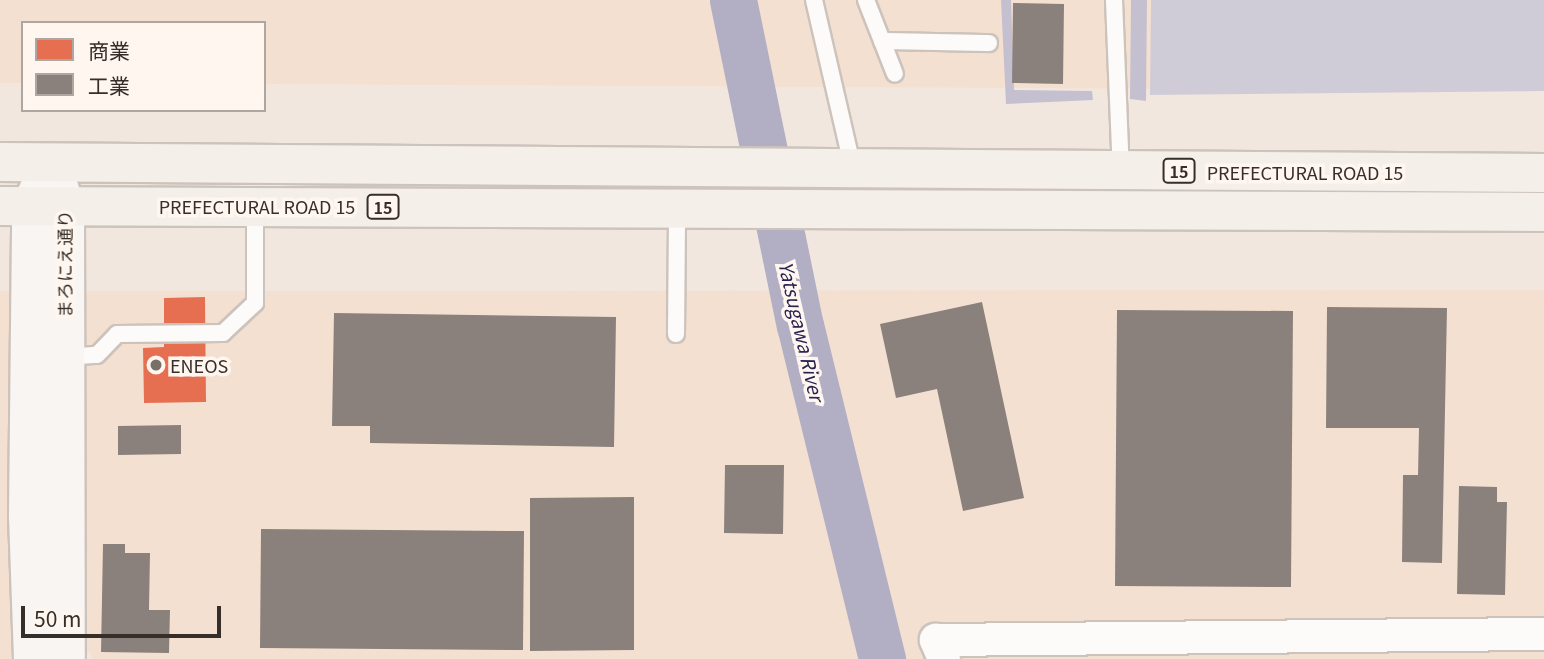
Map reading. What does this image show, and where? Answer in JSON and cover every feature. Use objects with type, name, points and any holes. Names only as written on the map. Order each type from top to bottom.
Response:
[{"type":"main road","name":"15","points":[[0,162],[51,163]]},
{"type":"main road","name":"PREFECTURAL ROAD 15","points":[[51,163],[1544,173]]},
{"type":"main road","name":"PREFECTURAL ROAD 15","points":[[32,206],[1544,212]]},
{"type":"street","name":"まろにえ通り","points":[[33,659],[28,517],[32,206],[51,163]]},
{"type":"street","name":"まろにえ通り","points":[[32,206],[65,357],[66,659]]},
{"type":"street","points":[[944,659],[936,640],[1544,634]]},
{"type":"lane","points":[[814,0],[853,169]]},
{"type":"lane","points":[[866,0],[895,74]]},
{"type":"lane","points":[[1114,0],[1121,171]]},
{"type":"lane","points":[[882,41],[989,43]]},
{"type":"lane","points":[[65,357],[97,355],[117,334],[223,333],[255,303],[255,206]]},
{"type":"lane","points":[[676,334],[677,208]]},
{"type":"shaded area","points":[[0,0],[1544,0],[1544,91],[266,84],[266,21],[21,21],[21,83],[0,83]]},
{"type":"shaded area","points":[[1001,0],[1011,0],[1014,90],[1092,91],[1093,100],[1006,104]]},
{"type":"shaded area","points":[[1131,0],[1147,0],[1146,101],[1130,99]]},
{"type":"shaded area","points":[[1151,0],[1544,0],[1544,91],[1150,95]]},
{"type":"shaded area","points":[[1544,290],[1544,659],[92,659],[90,652],[61,659],[0,659],[0,291]]},
{"type":"building: 商業","points":[[205,297],[206,402],[144,403],[143,348],[164,347],[164,298]]},
{"type":"building: 工業","points":[[1013,3],[1064,4],[1063,84],[1012,83]]},
{"type":"building: 工業","points":[[982,302],[1024,498],[963,511],[937,389],[896,398],[880,324]]},
{"type":"building: 工業","points":[[1327,307],[1447,308],[1442,563],[1402,562],[1403,475],[1418,475],[1419,428],[1326,428]]},
{"type":"building: 工業","points":[[1117,310],[1293,311],[1291,587],[1115,586]]},
{"type":"building: 工業","points":[[334,313],[616,317],[614,447],[370,443],[370,426],[332,426]]},
{"type":"building: 工業","points":[[181,425],[181,454],[118,455],[118,426]]},
{"type":"building: 工業","points":[[725,465],[784,465],[783,534],[724,533]]},
{"type":"building: 工業","points":[[1459,486],[1497,487],[1497,502],[1507,502],[1505,595],[1457,594]]},
{"type":"building: 工業","points":[[634,497],[634,650],[530,651],[530,498]]},
{"type":"building: 工業","points":[[261,529],[524,531],[523,650],[260,648]]},
{"type":"building: 工業","points":[[103,544],[125,544],[125,553],[150,553],[149,610],[170,610],[169,653],[101,652]]},
{"type":"waterway","name":"Yatsugawa River","points":[[733,0],[800,325],[882,659]]},
{"type":"place","name":"ENEOS","points":[[156,365]]}]
